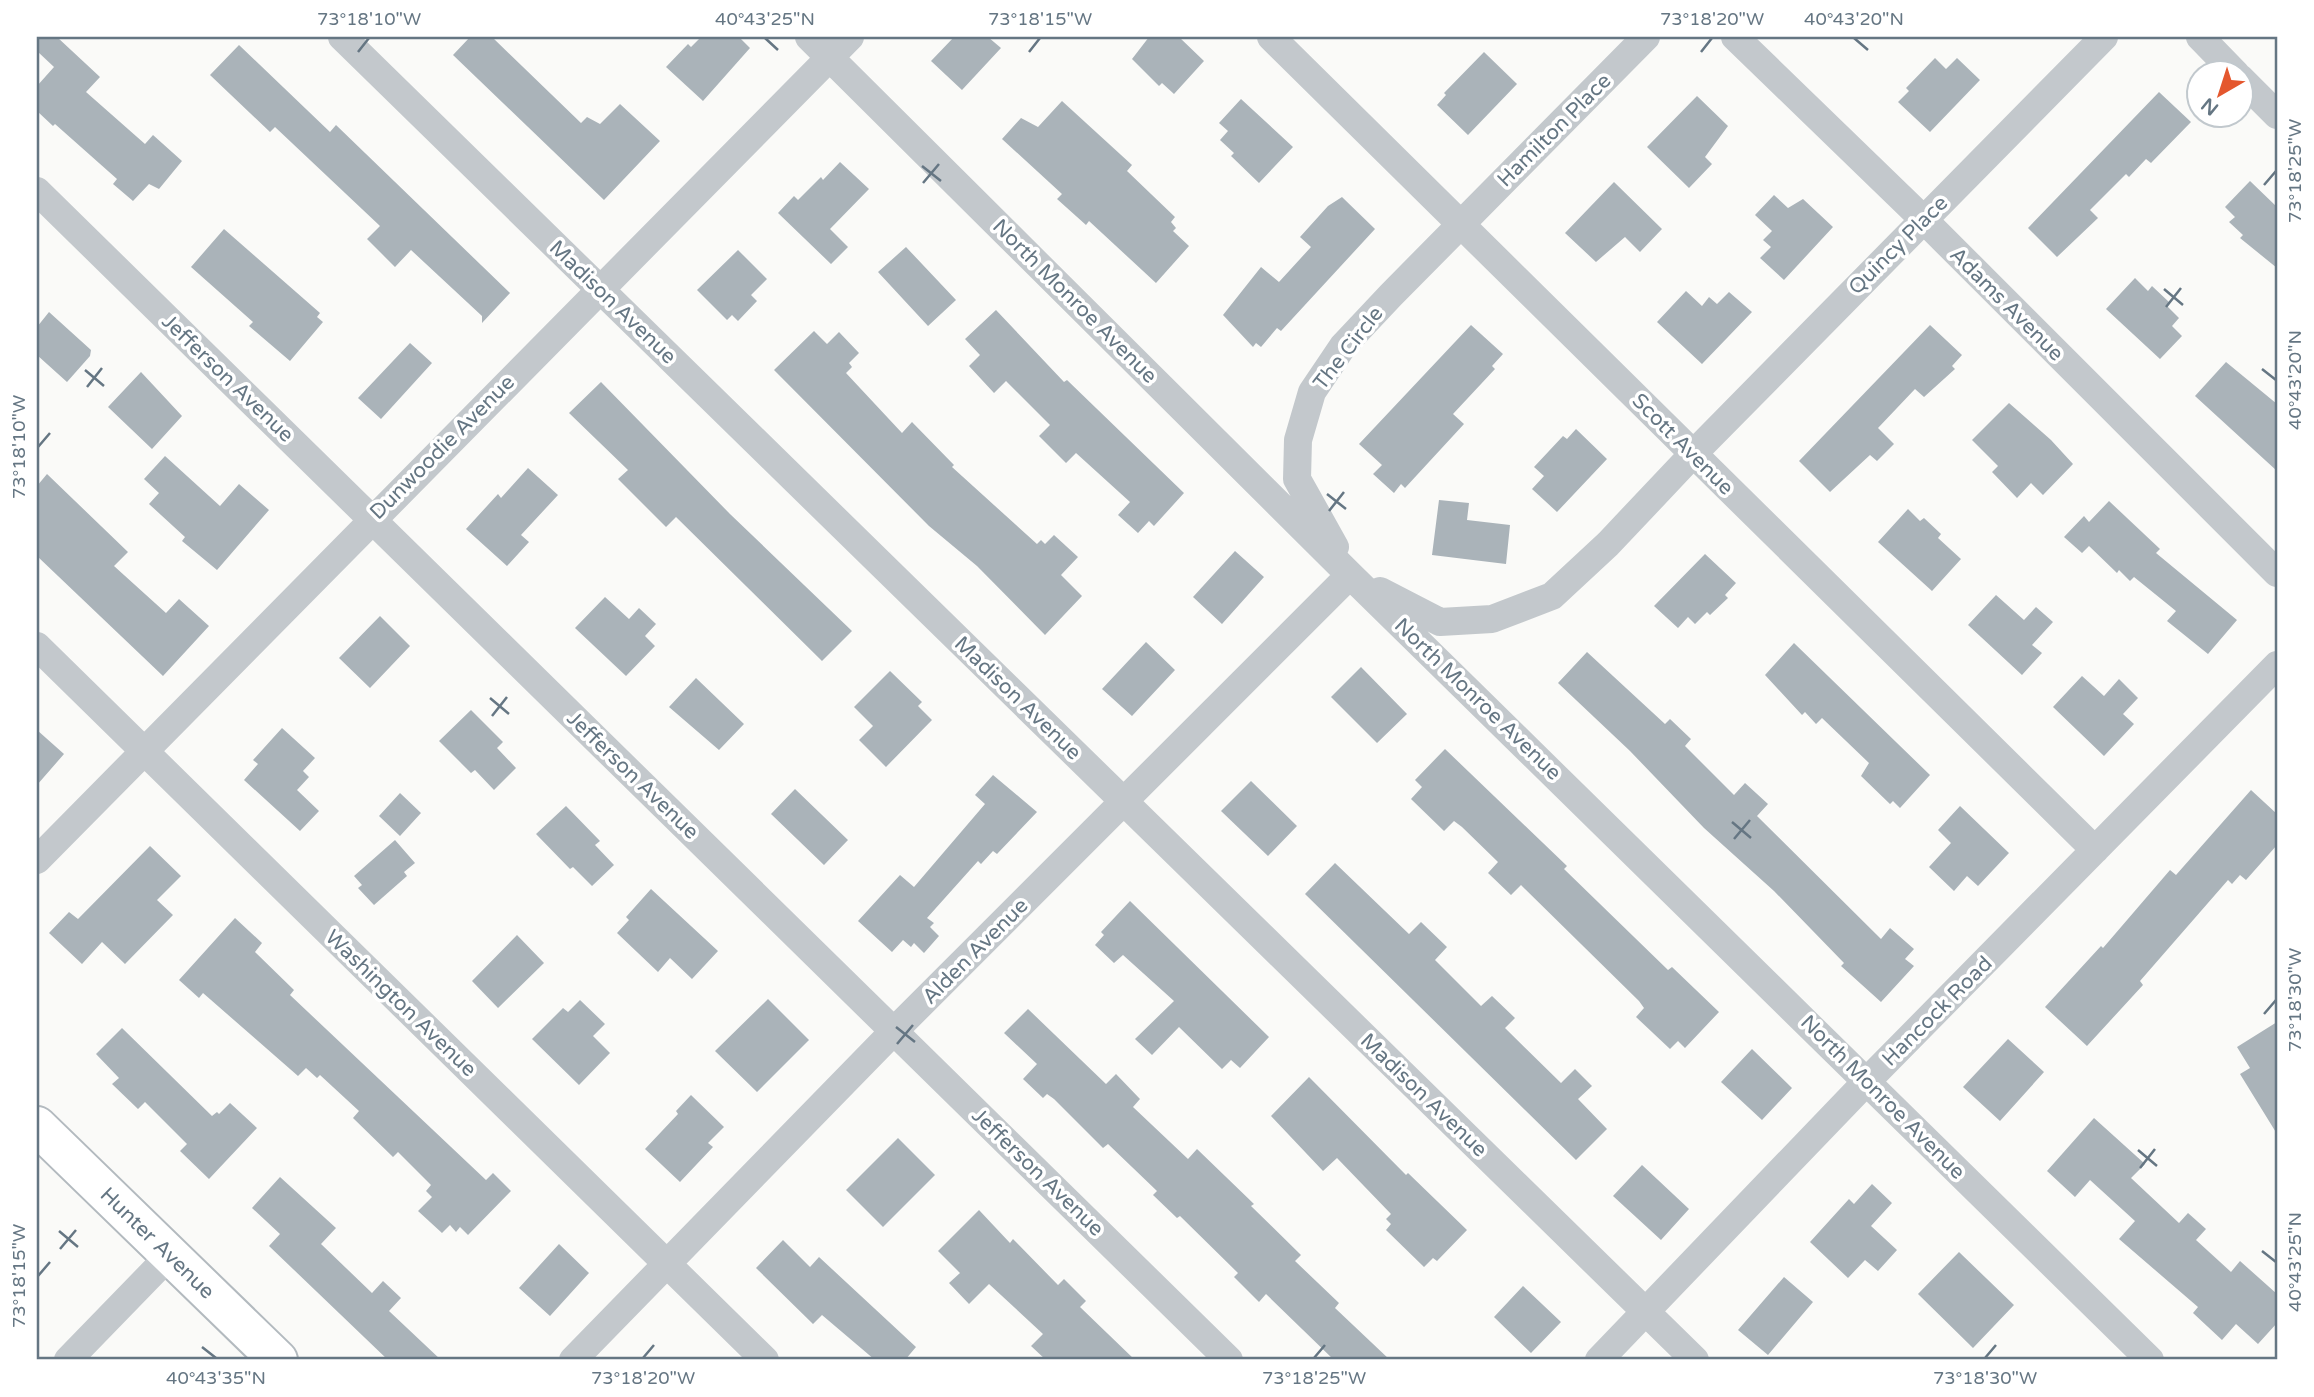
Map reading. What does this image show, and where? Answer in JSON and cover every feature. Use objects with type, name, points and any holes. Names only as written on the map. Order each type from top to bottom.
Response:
[{"type":"street","name":"Madison Avenue","points":[[342,37],[1695,1360]]},
{"type":"street","name":"North Monroe Avenue","points":[[808,37],[1350,575],[2150,1360]]},
{"type":"street","name":"Dunwoodie Avenue","points":[[37,860],[850,37]]},
{"type":"street","name":"Scott Avenue","points":[[1271,37],[1462,222],[2095,850]]},
{"type":"street","name":"Hamilton Place","points":[[1462,222],[1646,37]]},
{"type":"street","name":"Adams Avenue","points":[[1735,37],[1923,219],[2277,573]]},
{"type":"street","name":"Quincy Place","points":[[1693,454],[2104,37]]},
{"type":"street","points":[[2200,37],[2222,60]]},
{"type":"street","points":[[2254,91],[2277,115]]},
{"type":"street","name":"Jefferson Avenue","points":[[37,191],[1229,1360]]},
{"type":"street","name":"The Circle","points":[[1350,575],[1297,479],[1298,440],[1312,392],[1343,346],[1462,222]]},
{"type":"street","points":[[1350,575],[1440,622],[1492,619],[1552,596],[1608,544],[1693,454]]},
{"type":"street","name":"Alden Avenue","points":[[573,1360],[894,1031],[1350,575]]},
{"type":"street","name":"Washington Avenue","points":[[37,646],[765,1360]]},
{"type":"street","name":"Hancock Road","points":[[1599,1360],[1867,1081],[2277,665]]},
{"type":"street","name":"Hunter Avenue","points":[[37,1126],[278,1360]]},
{"type":"street","points":[[68,1360],[169,1256]]},
{"type":"building","points":[[37,37],[57,37],[100,77],[86,92],[145,144],[153,135],[182,161],[159,189],[149,184],[133,201],[113,184],[117,179],[37,111],[37,86],[54,67],[37,51]]},
{"type":"building","points":[[470,37],[492,37],[581,123],[587,117],[600,124],[620,104],[660,141],[604,200],[453,55]]},
{"type":"building","points":[[701,37],[739,37],[750,48],[703,101],[666,67],[688,44],[691,47]]},
{"type":"building","points":[[954,37],[988,37],[1001,48],[962,90],[931,61]]},
{"type":"building","points":[[1149,37],[1179,37],[1204,61],[1174,94],[1162,83],[1159,86],[1132,59]]},
{"type":"building","points":[[239,45],[330,132],[336,125],[510,293],[482,323],[482,316],[411,250],[395,267],[367,239],[380,226],[275,127],[270,132],[210,75]]},
{"type":"building","points":[[1484,52],[1517,84],[1468,135],[1437,105],[1446,95],[1444,93]]},
{"type":"building","points":[[1935,58],[1946,69],[1957,58],[1980,80],[1930,132],[1898,102],[1909,91],[1906,88]]},
{"type":"building","points":[[2159,92],[2184,115],[2184,129],[2151,163],[2146,159],[2129,177],[2126,174],[2090,210],[2098,218],[2057,257],[2028,228]]},
{"type":"building","points":[[1697,96],[1728,126],[1705,157],[1712,164],[1689,188],[1647,147]]},
{"type":"building","points":[[1241,99],[1293,147],[1259,183],[1231,156],[1234,153],[1220,140],[1228,131],[1219,123]]},
{"type":"building","points":[[1062,101],[1132,165],[1127,171],[1175,217],[1171,222],[1176,228],[1173,231],[1189,246],[1156,283],[1089,221],[1086,225],[1057,199],[1062,194],[1002,139],[1021,118],[1038,127]]},
{"type":"building","points":[[840,162],[869,189],[830,229],[848,247],[831,264],[778,213],[794,196],[798,200],[821,177],[823,180]]},
{"type":"building","points":[[2250,181],[2277,207],[2277,268],[2240,238],[2243,235],[2229,222],[2235,217],[2225,207]]},
{"type":"building","points":[[1614,182],[1662,229],[1640,252],[1625,237],[1596,262],[1565,233]]},
{"type":"building","points":[[1774,195],[1788,208],[1803,199],[1833,227],[1784,280],[1760,258],[1771,247],[1763,240],[1772,231],[1755,215]]},
{"type":"building","points":[[1342,197],[1375,229],[1281,331],[1277,328],[1261,347],[1256,343],[1253,347],[1223,315],[1261,267],[1279,282],[1311,247],[1300,237],[1328,206]]},
{"type":"building","points":[[224,229],[320,313],[317,317],[323,322],[290,361],[249,326],[253,322],[191,267]]},
{"type":"building","points":[[906,247],[956,300],[928,326],[878,272]]},
{"type":"building","points":[[738,250],[767,279],[751,295],[757,301],[738,321],[732,315],[727,320],[697,290]]},
{"type":"building","points":[[2135,278],[2148,291],[2152,286],[2170,303],[2167,306],[2179,318],[2172,326],[2182,336],[2160,359],[2106,309]]},
{"type":"building","points":[[1686,291],[1702,306],[1709,297],[1717,304],[1729,292],[1752,312],[1702,364],[1657,322]]},
{"type":"building","points":[[996,310],[1064,382],[1067,380],[1184,493],[1154,526],[1149,521],[1138,533],[1118,515],[1130,502],[1076,453],[1066,463],[1039,436],[1050,425],[1006,381],[994,393],[969,366],[980,355],[965,339]]},
{"type":"building","points":[[49,312],[91,350],[90,356],[67,382],[37,355],[37,327]]},
{"type":"building","points":[[1471,325],[1503,354],[1492,366],[1495,369],[1453,414],[1464,424],[1405,488],[1401,484],[1394,493],[1373,474],[1382,465],[1359,444]]},
{"type":"building","points":[[1930,325],[1962,355],[1952,366],[1955,369],[1924,397],[1915,389],[1878,428],[1894,444],[1877,461],[1870,455],[1830,492],[1799,461]]},
{"type":"building","points":[[814,331],[827,344],[839,332],[859,353],[849,363],[852,367],[846,373],[902,433],[912,422],[954,465],[952,467],[1037,544],[1041,540],[1045,544],[1054,535],[1078,557],[1061,575],[1082,596],[1045,635],[977,566],[929,526],[774,370]]},
{"type":"building","points":[[410,343],[432,363],[381,419],[358,398]]},
{"type":"building","points":[[2226,362],[2277,404],[2277,471],[2195,396]]},
{"type":"building","points":[[141,372],[182,416],[152,449],[108,407]]},
{"type":"building","points":[[601,382],[730,514],[852,631],[822,661],[676,517],[666,527],[618,479],[628,470],[569,413]]},
{"type":"building","points":[[2009,403],[2051,440],[2073,464],[2043,495],[2031,483],[2017,498],[1992,472],[1998,466],[1972,440]]},
{"type":"building","points":[[1576,429],[1607,459],[1557,512],[1532,489],[1544,476],[1534,467],[1563,436],[1567,439]]},
{"type":"building","points":[[165,456],[220,506],[239,484],[269,510],[217,570],[182,541],[185,537],[149,504],[159,493],[144,479]]},
{"type":"building","points":[[528,468],[558,495],[521,535],[529,542],[507,566],[466,529],[498,494],[501,498]]},
{"type":"building","points":[[47,474],[128,552],[114,566],[166,613],[179,599],[209,626],[163,676],[37,556],[37,486]]},
{"type":"building","points":[[1439,500],[1469,503],[1467,520],[1510,525],[1506,564],[1432,555]]},
{"type":"building","points":[[2109,501],[2160,549],[2156,553],[2237,620],[2208,654],[2167,621],[2176,611],[2134,577],[2130,581],[2119,570],[2117,573],[2089,546],[2082,553],[2064,537],[2084,516],[2089,522]]},
{"type":"building","points":[[1908,509],[1920,521],[1924,518],[1941,534],[1938,538],[1961,559],[1932,591],[1878,542]]},
{"type":"building","points":[[1235,551],[1264,577],[1222,624],[1193,597]]},
{"type":"building","points":[[1705,554],[1736,583],[1725,595],[1728,598],[1710,615],[1707,612],[1695,624],[1688,617],[1678,628],[1654,606]]},
{"type":"building","points":[[1996,595],[2024,620],[2036,607],[2053,622],[2032,645],[2042,653],[2022,675],[1968,625]]},
{"type":"building","points":[[605,597],[629,619],[639,608],[656,624],[645,636],[655,646],[626,676],[575,628]]},
{"type":"building","points":[[380,616],[410,646],[370,688],[339,658]]},
{"type":"building","points":[[1146,642],[1175,670],[1132,716],[1102,689]]},
{"type":"building","points":[[1794,643],[1930,775],[1900,808],[1893,801],[1890,804],[1861,776],[1869,763],[1822,718],[1816,724],[1805,712],[1802,715],[1765,675]]},
{"type":"building","points":[[1587,652],[1665,724],[1670,719],[1691,739],[1685,746],[1734,795],[1745,783],[1768,804],[1757,816],[1881,939],[1890,928],[1914,949],[1905,959],[1914,966],[1881,1002],[1841,966],[1844,963],[1774,891],[1704,828],[1630,751],[1558,683]]},
{"type":"building","points":[[1361,667],[1407,714],[1377,743],[1331,697]]},
{"type":"building","points":[[890,671],[922,702],[918,706],[932,720],[886,767],[859,740],[873,726],[854,707]]},
{"type":"building","points":[[2082,676],[2104,696],[2119,679],[2138,698],[2123,714],[2134,724],[2104,756],[2053,707]]},
{"type":"building","points":[[696,678],[744,724],[719,750],[669,707]]},
{"type":"building","points":[[471,710],[503,742],[497,748],[516,768],[494,790],[475,770],[471,773],[439,741]]},
{"type":"building","points":[[282,728],[315,758],[303,771],[309,777],[297,790],[319,811],[300,831],[244,780],[258,764],[253,760]]},
{"type":"building","points":[[37,730],[64,754],[37,785]]},
{"type":"building","points":[[1445,749],[1567,866],[1564,869],[1668,970],[1672,967],[1719,1012],[1685,1048],[1678,1041],[1670,1049],[1636,1017],[1644,1008],[1639,1001],[1521,885],[1511,895],[1488,873],[1498,862],[1462,827],[1454,821],[1444,831],[1411,799],[1422,787],[1415,780]]},
{"type":"building","points":[[993,775],[1037,812],[997,854],[993,851],[981,864],[978,861],[927,918],[934,923],[930,927],[939,936],[924,953],[914,943],[911,947],[903,940],[892,952],[858,921],[900,875],[914,887],[985,804],[975,795]]},
{"type":"building","points":[[1251,781],[1297,826],[1268,856],[1221,811]]},
{"type":"building","points":[[795,789],[848,840],[824,865],[771,814]]},
{"type":"building","points":[[2251,790],[2277,814],[2277,845],[2246,880],[2240,875],[2232,884],[2228,880],[2140,981],[2143,985],[2087,1046],[2045,1007],[2101,946],[2103,948],[2170,870],[2176,875]]},
{"type":"building","points":[[400,793],[421,813],[400,836],[379,816]]},
{"type":"building","points":[[566,806],[600,841],[595,845],[614,865],[592,886],[573,867],[570,869],[536,834]]},
{"type":"building","points":[[1960,806],[2009,853],[1978,886],[1967,876],[1954,891],[1929,867],[1951,843],[1938,830]]},
{"type":"building","points":[[395,840],[415,863],[404,872],[407,876],[374,905],[358,888],[362,885],[354,876]]},
{"type":"building","points":[[150,846],[181,876],[157,900],[173,915],[125,964],[102,942],[82,964],[49,933],[69,912],[78,919]]},
{"type":"building","points":[[1335,863],[1409,934],[1421,922],[1447,947],[1435,960],[1481,1006],[1492,996],[1515,1018],[1505,1028],[1561,1083],[1575,1069],[1592,1086],[1578,1099],[1607,1129],[1576,1160],[1305,894]]},
{"type":"building","points":[[651,889],[718,951],[692,979],[670,958],[658,972],[617,933],[629,920],[626,917]]},
{"type":"building","points":[[1130,901],[1269,1037],[1240,1068],[1231,1060],[1222,1069],[1179,1027],[1152,1055],[1135,1039],[1174,1001],[1123,955],[1114,963],[1095,945],[1104,935],[1101,932]]},
{"type":"building","points":[[235,918],[262,943],[255,952],[294,990],[290,995],[486,1180],[493,1173],[511,1191],[468,1235],[460,1227],[456,1232],[450,1225],[442,1233],[418,1211],[432,1197],[426,1191],[431,1185],[398,1152],[393,1157],[353,1118],[359,1111],[320,1075],[317,1078],[306,1068],[298,1076],[203,993],[199,998],[179,980]]},
{"type":"building","points":[[517,935],[544,963],[498,1008],[472,981]]},
{"type":"building","points":[[768,999],[809,1040],[757,1092],[715,1051]]},
{"type":"building","points":[[580,1000],[605,1024],[593,1036],[610,1053],[579,1085],[532,1039],[563,1008],[568,1012]]},
{"type":"building","points":[[1028,1009],[1106,1084],[1116,1074],[1140,1099],[1133,1107],[1188,1159],[1197,1149],[1254,1204],[1251,1206],[1301,1255],[1295,1261],[1339,1303],[1335,1308],[1390,1360],[1334,1360],[1266,1294],[1259,1302],[1234,1277],[1238,1273],[1180,1216],[1177,1218],[1153,1195],[1157,1191],[1108,1144],[1103,1148],[1054,1099],[1047,1094],[1043,1098],[1023,1079],[1037,1064],[1004,1033]]},
{"type":"building","points":[[2277,1022],[2277,1134],[2240,1074],[2250,1068],[2237,1047]]},
{"type":"building","points":[[122,1028],[212,1116],[217,1112],[219,1114],[230,1103],[257,1128],[209,1179],[180,1151],[187,1144],[145,1102],[138,1109],[112,1084],[119,1078],[96,1054]]},
{"type":"building","points":[[2008,1039],[2044,1072],[2000,1121],[1963,1087]]},
{"type":"building","points":[[1752,1049],[1792,1088],[1762,1120],[1721,1082]]},
{"type":"building","points":[[1309,1077],[1406,1175],[1408,1173],[1467,1230],[1437,1261],[1433,1258],[1424,1267],[1386,1230],[1391,1224],[1386,1219],[1391,1214],[1337,1158],[1323,1171],[1271,1116]]},
{"type":"building","points":[[691,1095],[724,1127],[708,1143],[713,1147],[680,1182],[645,1149],[678,1114],[676,1111]]},
{"type":"building","points":[[2094,1118],[2145,1164],[2131,1178],[2179,1223],[2188,1213],[2206,1229],[2196,1240],[2231,1272],[2240,1261],[2277,1294],[2277,1323],[2258,1344],[2236,1324],[2222,1340],[2193,1313],[2198,1307],[2119,1239],[2135,1221],[2090,1180],[2075,1197],[2047,1171]]},
{"type":"building","points":[[898,1138],[935,1175],[883,1227],[846,1190]]},
{"type":"building","points":[[1642,1165],[1689,1209],[1661,1240],[1613,1196]]},
{"type":"building","points":[[280,1177],[336,1228],[321,1244],[372,1293],[383,1281],[401,1298],[389,1311],[441,1360],[388,1360],[269,1246],[280,1234],[252,1208]]},
{"type":"building","points":[[1872,1184],[1892,1203],[1871,1226],[1897,1250],[1878,1271],[1865,1260],[1848,1278],[1810,1242],[1849,1199],[1854,1204]]},
{"type":"building","points":[[979,1210],[1010,1243],[1013,1239],[1058,1285],[1064,1279],[1086,1301],[1080,1307],[1135,1360],[1046,1360],[1031,1346],[1043,1334],[989,1284],[969,1304],[949,1283],[960,1273],[938,1251]]},
{"type":"building","points":[[783,1240],[810,1267],[819,1257],[916,1347],[905,1360],[875,1360],[822,1315],[813,1324],[756,1268]]},
{"type":"building","points":[[559,1244],[589,1273],[550,1316],[519,1288]]},
{"type":"building","points":[[1959,1252],[2014,1305],[1973,1348],[1918,1294]]},
{"type":"building","points":[[1784,1277],[1813,1302],[1768,1355],[1738,1330]]},
{"type":"building","points":[[1523,1286],[1561,1322],[1531,1353],[1494,1317]]}]
